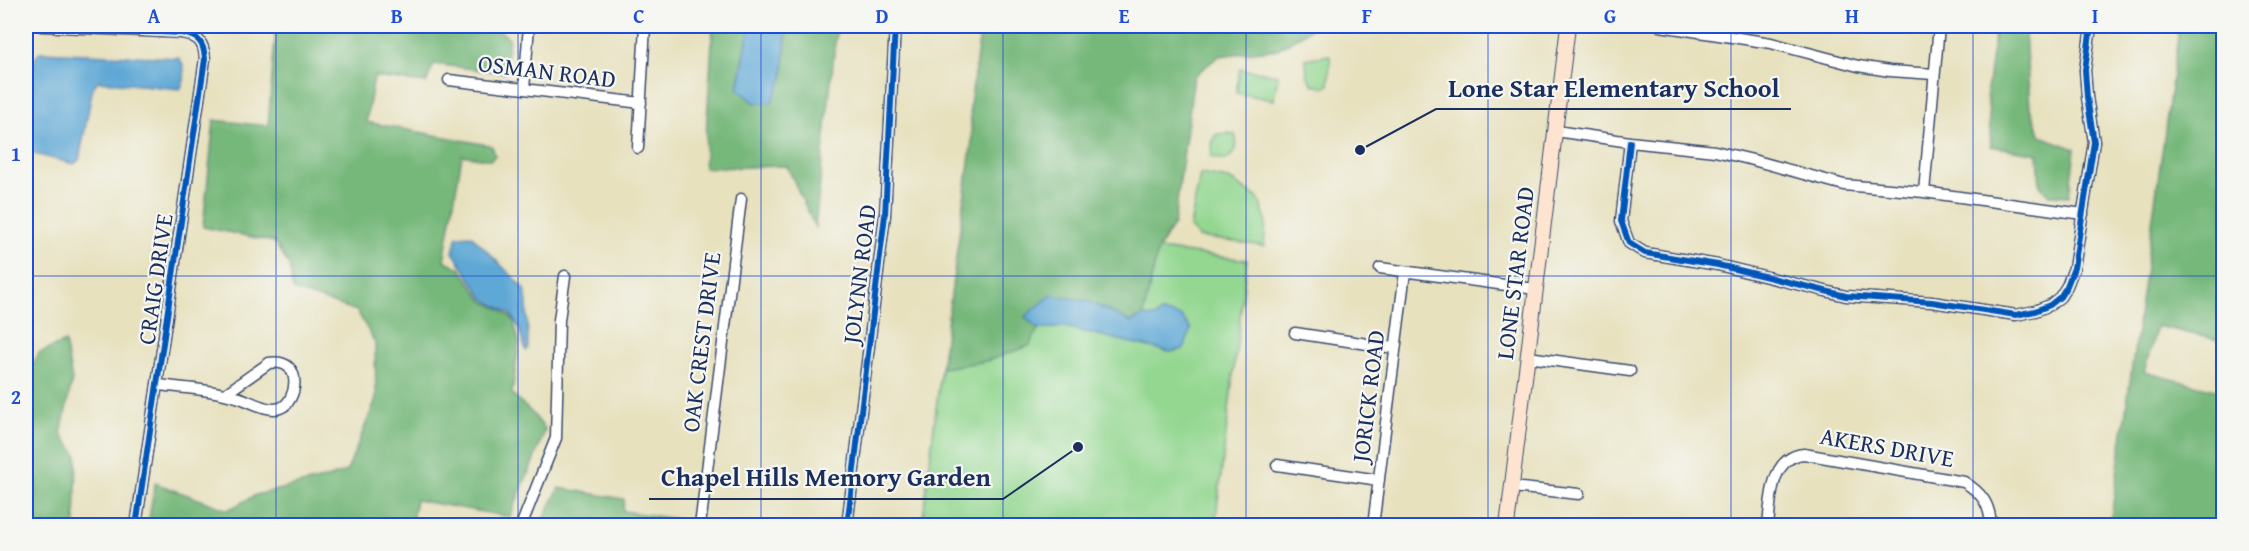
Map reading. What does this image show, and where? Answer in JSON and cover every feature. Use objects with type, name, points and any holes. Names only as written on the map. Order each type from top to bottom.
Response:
[{"type":"street","name":"CRAIG DRIVE","points":[[41,26],[182,33],[200,39],[204,48],[205,58],[136,525]]},
{"type":"street","points":[[524,89],[529,26]]},
{"type":"street","points":[[638,148],[645,26]]},
{"type":"street","name":"JOLYNN ROAD","points":[[847,525],[885,215],[895,26]]},
{"type":"street","name":"LONE STAR ROAD","points":[[1507,525],[1568,26]]},
{"type":"street","points":[[1660,26],[1771,42],[1858,66],[1934,74]]},
{"type":"street","points":[[1924,192],[1939,26]]},
{"type":"street","points":[[1630,142],[1622,221],[1629,243],[1645,253],[1718,265],[1846,296],[1923,302],[2016,315],[2035,311],[2050,305],[2060,297],[2074,268],[2094,142],[2085,70],[2091,26]]},
{"type":"street","name":"OSMAN ROAD","points":[[449,80],[641,103]]},
{"type":"street","points":[[1556,131],[1715,151],[1753,159],[1844,185],[1924,192],[2083,214]]},
{"type":"street","name":"OAK CREST DRIVE","points":[[700,525],[741,199]]},
{"type":"street","points":[[1380,268],[1535,289]]},
{"type":"street","name":"JORICK ROAD","points":[[1373,525],[1405,272]]},
{"type":"street","points":[[521,525],[555,438],[559,320],[565,276]]},
{"type":"street","points":[[1295,333],[1394,348]]},
{"type":"street","points":[[1528,357],[1630,372]]},
{"type":"street","points":[[158,385],[225,394],[272,409],[282,408],[288,402],[295,378],[292,370],[286,364],[269,363],[225,394]]},
{"type":"street","name":"AKERS DRIVE","points":[[1768,525],[1772,488],[1782,465],[1792,456],[1814,454],[1964,482],[1983,497],[1988,505],[1991,525]]},
{"type":"street","points":[[1277,465],[1378,480]]},
{"type":"street","points":[[1512,487],[1579,494]]},
{"type":"green space","points":[[276,26],[493,26],[509,38],[504,73],[434,64],[426,83],[374,77],[366,122],[492,146],[495,155],[491,160],[462,155],[444,260],[460,268],[483,301],[500,309],[513,319],[519,342],[512,394],[545,429],[510,517],[416,500],[411,525],[148,525],[155,483],[228,510],[256,495],[347,471],[376,399],[375,343],[357,311],[293,290],[289,265],[274,242],[203,227],[214,120],[268,126]]},
{"type":"green space","points":[[713,26],[750,26],[738,89],[783,78],[786,34],[784,26],[837,26],[815,227],[787,166],[704,168]]},
{"type":"green space","points":[[981,26],[1315,26],[1278,49],[1219,56],[1194,76],[1174,224],[1158,249],[1143,316],[1131,322],[1088,301],[1025,317],[1038,329],[1029,346],[986,361],[941,368],[972,141],[970,106]]},
{"type":"green space","points":[[1996,26],[2028,26],[2025,34],[2030,108],[2041,136],[2075,149],[2069,196],[2049,195],[2040,186],[2038,154],[1991,146],[1987,90]]},
{"type":"green space","points":[[2175,26],[2223,26],[2224,280],[2220,280],[2219,340],[2157,326],[2144,372],[2223,392],[2223,525],[2110,525],[2178,37]]},
{"type":"green space","points":[[1330,55],[1329,85],[1323,87],[1313,85],[1307,75],[1306,59]]},
{"type":"green space","points":[[1240,69],[1278,75],[1274,100],[1236,93]]},
{"type":"green space","points":[[1217,134],[1235,135],[1234,152],[1226,160],[1211,157],[1213,139]]},
{"type":"green space","points":[[1200,174],[1229,179],[1258,198],[1266,220],[1264,246],[1198,237],[1190,227]]},
{"type":"green space","points":[[1158,249],[1247,260],[1215,525],[922,526],[941,368],[986,361],[1029,346],[1038,329],[1065,327],[1170,352],[1155,317],[1143,316]]},
{"type":"green space","points":[[65,342],[72,380],[61,434],[77,455],[75,525],[29,525],[33,518],[36,480],[26,473],[26,377],[39,353]]},
{"type":"green space","points":[[559,488],[624,499],[623,511],[676,519],[671,526],[544,525],[544,518]]},
{"type":"water","points":[[750,26],[784,26],[786,34],[783,78],[771,103],[755,103],[738,89]]},
{"type":"water","points":[[40,52],[179,58],[184,70],[184,78],[180,89],[98,81],[93,87],[79,160],[74,164],[26,152],[25,99],[29,73]]},
{"type":"water","points":[[471,235],[525,289],[528,348],[526,351],[518,326],[511,314],[484,299],[453,252],[457,236]]},
{"type":"water","points":[[1051,295],[1088,301],[1131,322],[1143,316],[1155,317],[1161,312],[1181,316],[1191,329],[1184,349],[1170,352],[1065,327],[1038,329],[1025,317]]},
{"type":"cycle path","points":[[41,26],[182,33],[199,41],[204,53],[205,59],[136,526]]},
{"type":"cycle path","points":[[847,526],[885,215],[895,26]]},
{"type":"cycle path","points":[[1630,142],[1621,221],[1629,243],[1645,253],[1718,265],[1846,296],[1932,302],[2016,315],[2035,311],[2050,305],[2060,297],[2074,268],[2094,142],[2085,70],[2091,26]]},
{"type":"place","name":"Lone Star Elementary School","points":[[1360,150]]},
{"type":"place","name":"Chapel Hills Memory Garden","points":[[1078,447]]}]
